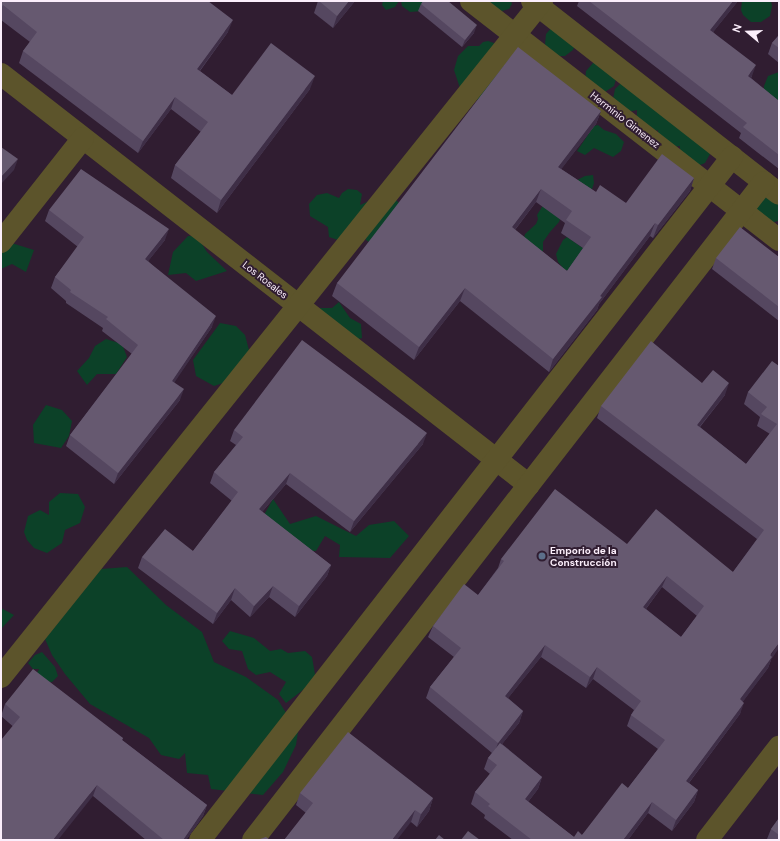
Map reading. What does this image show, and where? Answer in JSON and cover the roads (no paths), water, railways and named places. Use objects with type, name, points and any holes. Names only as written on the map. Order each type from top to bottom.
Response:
[{"type":"street","name":"Herminio Gimenez","points":[[471,1],[779,240]]},
{"type":"street","points":[[1,677],[297,305],[515,35],[538,3],[771,188],[742,211],[253,840]]},
{"type":"street","name":"Los Rosales","points":[[1,74],[529,485]]},
{"type":"street","points":[[1,242],[83,138]]},
{"type":"street","points":[[200,840],[732,158]]},
{"type":"street","points":[[716,837],[779,747]]},
{"type":"place","name":"Emporio de la Construcción","points":[[542,556]]}]
